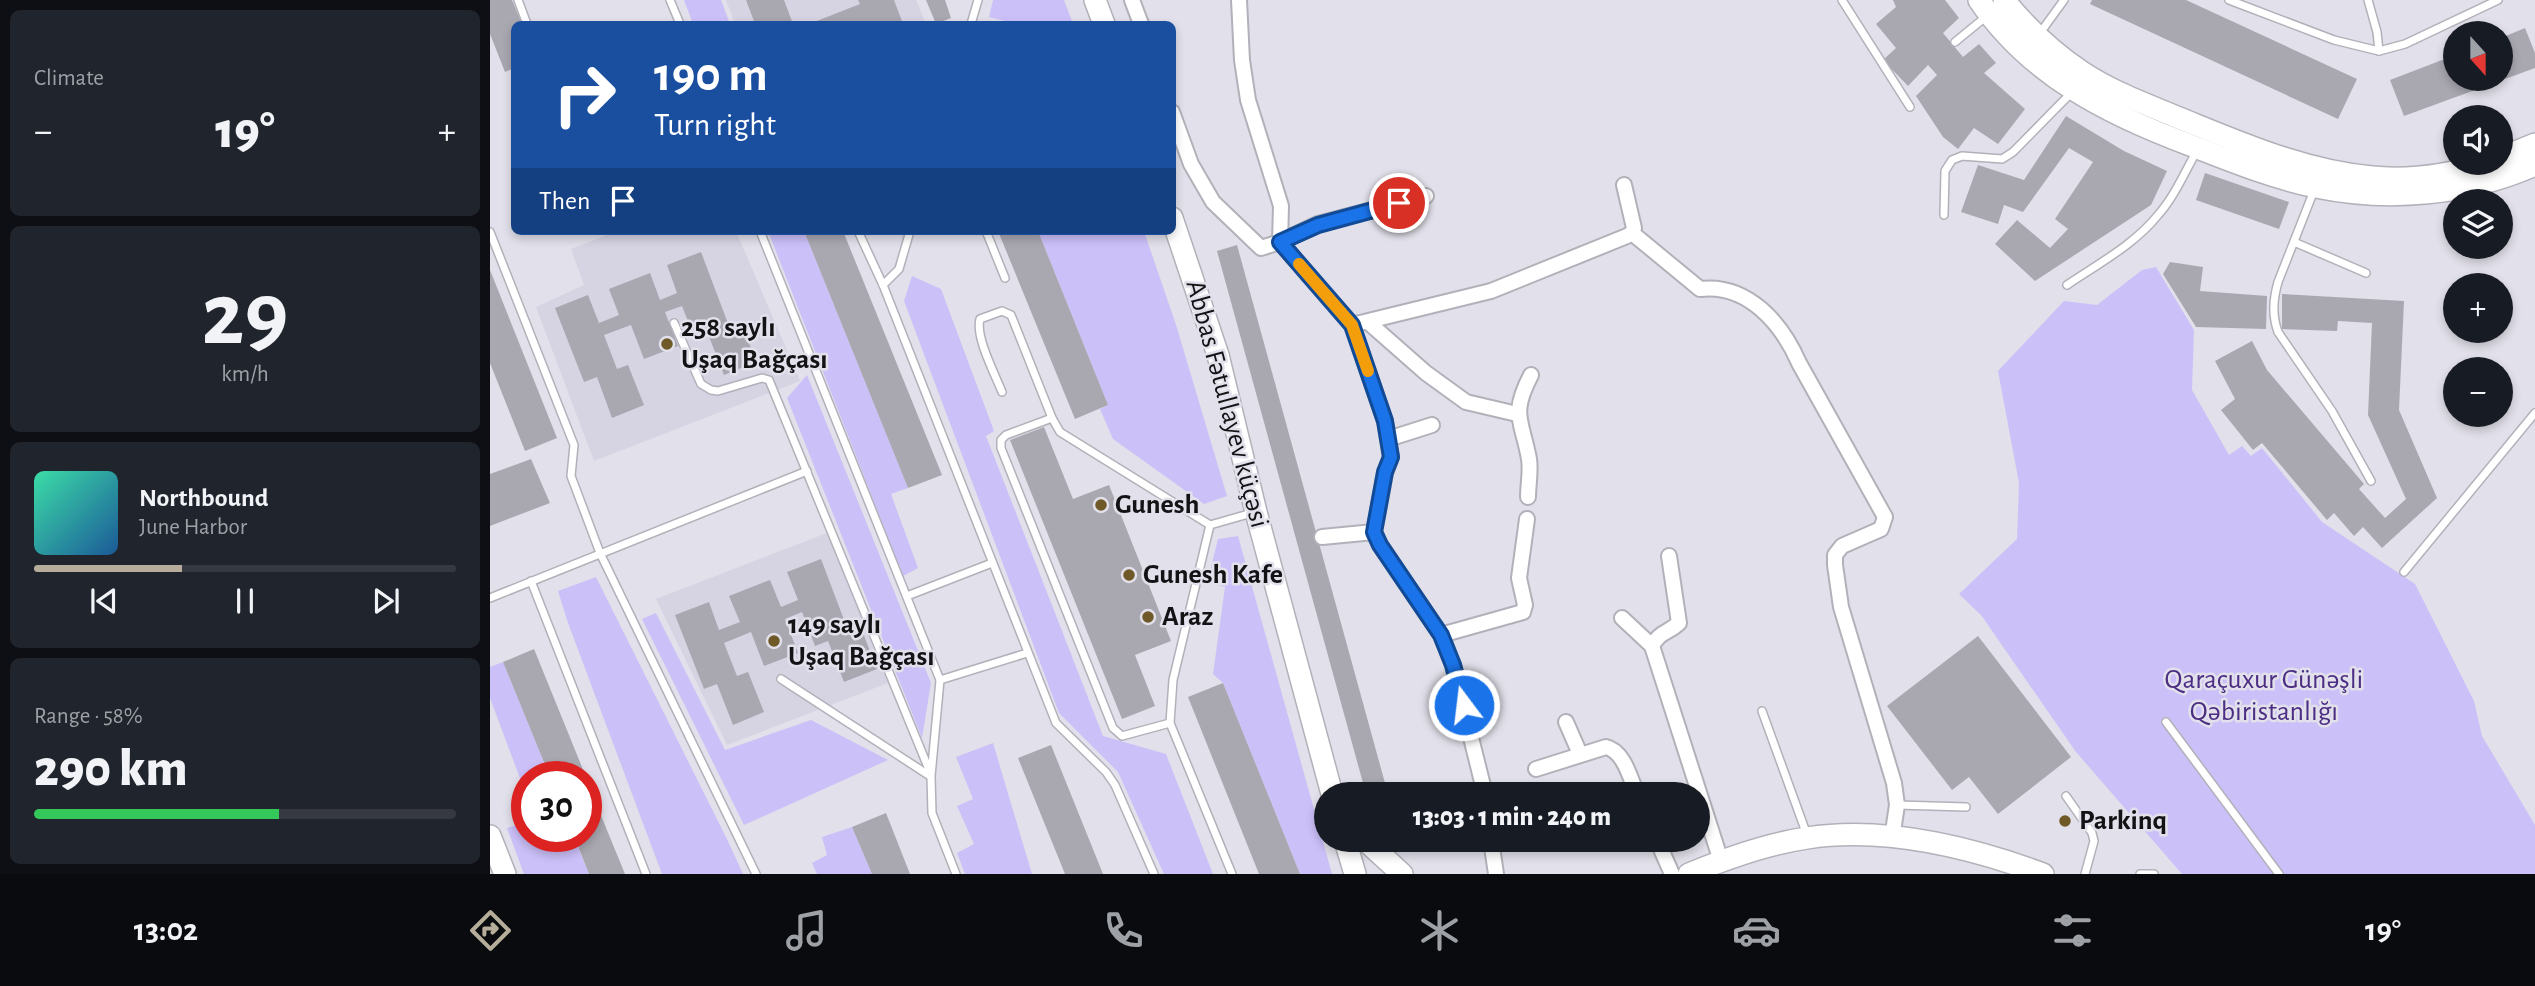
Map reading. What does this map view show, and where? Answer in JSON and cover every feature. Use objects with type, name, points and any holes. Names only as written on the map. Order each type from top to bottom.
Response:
[{"type":"main road","points":[[1095,0],[1103,21]]},
{"type":"main road","points":[[1991,5],[2038,36],[2064,59],[2095,80],[2141,103],[2281,157],[2346,174],[2375,177],[2410,177],[2443,173]]},
{"type":"main road","points":[[1991,5],[2022,50],[2074,91],[2134,123],[2276,177],[2315,187],[2375,194],[2444,191],[2488,182],[2535,165]]},
{"type":"main road","points":[[2170,138],[2178,117]]},
{"type":"main road","points":[[2513,153],[2535,144]]},
{"type":"main road","name":"Abbas Fətullayev küçəsi","points":[[1176,229],[1208,318],[1226,383],[1256,512],[1329,782]]},
{"type":"main road","points":[[1689,874],[1721,860],[1770,845],[1845,834],[1892,838],[1967,850],[2043,874]]},
{"type":"main road","points":[[490,836],[505,874]]},
{"type":"main road","points":[[1349,852],[1355,874]]},
{"type":"main road","points":[[1378,852],[1402,874]]},
{"type":"street","points":[[1132,0],[1140,21]]},
{"type":"street","points":[[1239,0],[1241,60],[1281,206],[1280,242],[1352,325],[1385,421],[1391,457],[1385,472],[1374,532],[1441,635],[1453,665],[1482,782]]},
{"type":"street","points":[[1176,122],[1192,164],[1213,202],[1261,248],[1318,225],[1426,196]]},
{"type":"street","points":[[1352,325],[1491,291],[1632,233],[1634,228],[1624,185]]},
{"type":"street","points":[[1632,233],[1700,289],[1711,287],[1754,301],[1790,343],[1885,517],[1881,529],[1842,545],[1835,555],[1835,565],[1841,607],[1894,783],[1897,805],[1892,838]]},
{"type":"street","points":[[1368,321],[1426,373],[1466,402],[1517,414]]},
{"type":"street","points":[[1528,497],[1529,461],[1517,414],[1521,395],[1531,375]]},
{"type":"street","points":[[1388,439],[1432,425]]},
{"type":"street","points":[[1441,635],[1523,612],[1525,605],[1518,578],[1527,519]]},
{"type":"street","points":[[1322,537],[1374,532]]},
{"type":"street","points":[[1652,646],[1658,635],[1679,623],[1669,556]]},
{"type":"street","points":[[1622,618],[1652,646],[1721,860]]},
{"type":"street","points":[[1566,722],[1580,754]]},
{"type":"street","points":[[1536,769],[1606,747],[1614,749],[1620,755],[1632,782]]},
{"type":"street","points":[[1493,852],[1496,874]]},
{"type":"street","points":[[1662,852],[1672,874]]},
{"type":"lane","points":[[517,0],[526,21]]},
{"type":"lane","points":[[670,0],[679,21]]},
{"type":"lane","points":[[972,21],[978,0]]},
{"type":"lane","points":[[1842,0],[1910,107]]},
{"type":"lane","points":[[2038,36],[2064,0]]},
{"type":"lane","points":[[2229,0],[2334,40],[2379,51],[2405,44],[2498,0]]},
{"type":"lane","points":[[2368,0],[2379,51]]},
{"type":"lane","points":[[1955,41],[1991,5]]},
{"type":"lane","points":[[1944,215],[1945,170],[1952,160],[1962,156],[2002,159],[2013,152],[2074,91]]},
{"type":"lane","points":[[2067,285],[2141,234],[2166,205],[2198,148]]},
{"type":"lane","points":[[2315,187],[2274,297],[2274,320],[2278,332],[2332,411],[2371,481]]},
{"type":"lane","points":[[490,232],[574,445],[571,476],[600,553],[756,874]]},
{"type":"lane","points":[[762,235],[940,680],[931,776],[932,813],[956,874]]},
{"type":"lane","points":[[860,235],[883,285],[1056,723],[1106,772],[1115,785],[1154,874]]},
{"type":"lane","points":[[883,285],[899,269],[909,235]]},
{"type":"lane","points":[[988,235],[1004,278]]},
{"type":"lane","points":[[2294,242],[2366,273]]},
{"type":"lane","points":[[1002,392],[978,326],[980,319],[1002,311],[1011,315],[1060,432],[1210,525],[1256,512]]},
{"type":"lane","points":[[674,323],[701,384],[718,391],[762,378],[769,380],[931,776]]},
{"type":"lane","points":[[2404,572],[2535,413]]},
{"type":"lane","points":[[1052,418],[1006,435],[1001,440],[1001,448],[1113,728],[1122,736],[1170,723]]},
{"type":"lane","points":[[490,598],[807,471]]},
{"type":"lane","points":[[1210,525],[1173,680],[1170,723],[1232,874]]},
{"type":"lane","points":[[907,596],[992,563]]},
{"type":"lane","points":[[531,581],[646,874]]},
{"type":"lane","points":[[940,680],[1027,653]]},
{"type":"lane","points":[[781,679],[931,776]]},
{"type":"lane","points":[[1762,711],[1808,838]]},
{"type":"lane","points":[[2166,722],[2279,874]]},
{"type":"lane","points":[[2066,796],[2092,832],[2094,841],[2085,874]]},
{"type":"lane","points":[[1897,805],[1966,807]]},
{"type":"lane","points":[[2140,874],[2154,874]]},
{"type":"shaded area","points":[[726,0],[916,0],[925,21],[734,21]]},
{"type":"shaded area","name":"258 saylı Uşaq Bağçası","points":[[608,235],[738,235],[800,381],[594,461],[536,307],[584,285],[571,249]]},
{"type":"shaded area","name":"149 saylı Uşaq Bağçası","points":[[827,533],[888,683],[727,745],[656,599]]},
{"type":"green space","points":[[684,0],[721,0],[729,21],[692,21]]},
{"type":"green space","points":[[993,0],[1064,0],[1072,21],[1005,21],[989,17]]},
{"type":"green space","points":[[770,235],[806,235],[908,488],[891,494],[918,568],[903,576]]},
{"type":"green space","points":[[1040,235],[1145,235],[1177,328],[1227,496],[1204,504],[1113,439],[1100,409],[1108,405]]},
{"type":"green space","name":"Qaraçuxur Günəşli Qəbiristanlığı","points":[[2156,267],[2194,330],[2192,390],[2229,455],[2242,446],[2251,456],[2262,448],[2322,522],[2415,584],[2474,701],[2482,736],[2535,825],[2535,874],[2182,874],[2076,752],[1981,615],[1959,594],[2017,539],[2019,483],[1998,371],[2064,301],[2097,305],[2142,270]]},
{"type":"green space","points":[[912,276],[941,289],[994,431],[986,436],[1103,736],[1166,754],[1213,874],[1164,874],[1118,772],[1059,713],[904,301]]},
{"type":"green space","points":[[807,375],[931,683],[922,738],[787,398]]},
{"type":"green space","points":[[1238,536],[1314,809],[1314,852],[1326,852],[1332,874],[1300,874],[1223,683],[1213,674],[1225,587],[1207,583],[1218,539]]},
{"type":"green space","points":[[596,577],[743,874],[662,874],[558,591]]},
{"type":"green space","points":[[656,613],[725,750],[811,720],[888,760],[744,825],[642,619]]},
{"type":"green space","points":[[503,662],[543,761],[514,761],[490,698],[490,667]]},
{"type":"green space","points":[[993,743],[1032,874],[965,874],[957,853],[974,844],[957,806],[973,799],[956,757]]},
{"type":"green space","points":[[852,827],[872,874],[817,874],[812,863],[827,855],[822,837]]},
{"type":"green space","points":[[516,852],[580,852],[589,874],[524,874]]},
{"type":"building","points":[[490,0],[512,0],[521,21],[511,21],[511,69],[505,72],[490,34]]},
{"type":"building","points":[[746,0],[784,0],[792,21],[754,21]]},
{"type":"building","points":[[858,0],[894,0],[902,21],[817,21],[860,4]]},
{"type":"building","points":[[926,0],[945,0],[951,18],[935,21]]},
{"type":"building","points":[[1893,0],[1945,0],[1959,18],[1943,33],[1963,57],[1979,44],[1996,63],[1984,73],[2025,109],[1998,144],[1974,128],[1958,149],[1943,137],[1916,96],[1937,75],[1928,65],[1908,86],[1883,60],[1896,48],[1876,24],[1896,7]]},
{"type":"building","points":[[2092,0],[2186,0],[2357,79],[2338,119],[2090,4]]},
{"type":"building","points":[[2525,28],[2535,53],[2535,68],[2513,76],[2513,33]]},
{"type":"building","points":[[2443,60],[2443,91],[2472,91],[2404,116],[2390,80]]},
{"type":"building","points":[[2066,116],[2124,151],[2167,171],[2151,205],[2035,281],[1995,244],[2017,220],[2050,248],[2068,229],[2055,219],[2093,162],[2069,148],[2023,212],[2004,205],[1998,224],[1961,212],[1978,165],[2024,180]]},
{"type":"building","points":[[2205,173],[2289,202],[2279,229],[2196,200]]},
{"type":"building","points":[[806,235],[845,235],[942,475],[908,488]]},
{"type":"building","points":[[1000,235],[1040,235],[1108,405],[1075,419]]},
{"type":"building","points":[[1237,245],[1385,782],[1363,782],[1217,251]]},
{"type":"building","points":[[701,252],[729,326],[741,321],[756,362],[724,375],[708,334],[695,339],[682,306],[665,312],[678,346],[644,359],[631,325],[604,335],[617,369],[628,365],[644,405],[612,418],[597,377],[584,382],[555,308],[588,295],[599,323],[619,315],[609,289],[650,273],[660,300],[677,293],[667,265]]},
{"type":"building","points":[[2170,262],[2203,267],[2200,291],[2267,296],[2266,329],[2196,327],[2163,274]]},
{"type":"building","points":[[490,270],[557,438],[525,451],[490,363]]},
{"type":"building","points":[[2282,294],[2404,301],[2399,410],[2437,498],[2382,548],[2363,527],[2354,536],[2334,513],[2327,520],[2262,443],[2253,450],[2221,410],[2235,399],[2215,361],[2252,341],[2267,370],[2364,484],[2359,489],[2385,518],[2406,499],[2368,415],[2372,323],[2338,321],[2337,331],[2282,329]]},
{"type":"building","points":[[1044,427],[1073,499],[1109,485],[1171,641],[1135,655],[1155,706],[1122,719],[1010,440]]},
{"type":"building","points":[[531,459],[550,503],[490,526],[490,474]]},
{"type":"building","points":[[821,559],[849,633],[861,628],[877,669],[844,682],[828,641],[815,646],[802,612],[785,619],[798,653],[764,666],[751,632],[724,643],[737,676],[748,672],[764,712],[733,725],[717,684],[704,689],[675,615],[709,602],[719,630],[740,622],[729,596],[770,580],[781,607],[798,600],[787,572]]},
{"type":"building","points":[[1978,636],[2071,757],[1998,814],[1969,777],[1952,790],[1887,706]]},
{"type":"building","points":[[534,649],[580,761],[543,761],[503,662]]},
{"type":"building","points":[[1223,683],[1300,874],[1259,874],[1188,697]]},
{"type":"building","points":[[1051,745],[1103,874],[1065,874],[1018,758]]},
{"type":"building","points":[[886,813],[910,874],[872,874],[852,827]]},
{"type":"building","points":[[602,818],[625,874],[589,874],[580,852],[602,852]]},
{"type":"slow traffic","points":[[1299,264],[1352,325],[1368,371]]},
{"type":"place","name":"258 saylı Uşaq Bağçası","points":[[667,344]]},
{"type":"place","name":"Gunesh","points":[[1101,505]]},
{"type":"place","name":"Gunesh Kafe","points":[[1129,575]]},
{"type":"place","name":"Araz","points":[[1148,617]]},
{"type":"place","name":"149 saylı Uşaq Bağçası","points":[[774,641]]},
{"type":"place","name":"Parkinq","points":[[2065,821]]},
{"type":"route","points":[[1399,203],[1318,225],[1280,242],[1352,325],[1385,421],[1391,457],[1385,472],[1374,532],[1441,635],[1464,705]]}]
